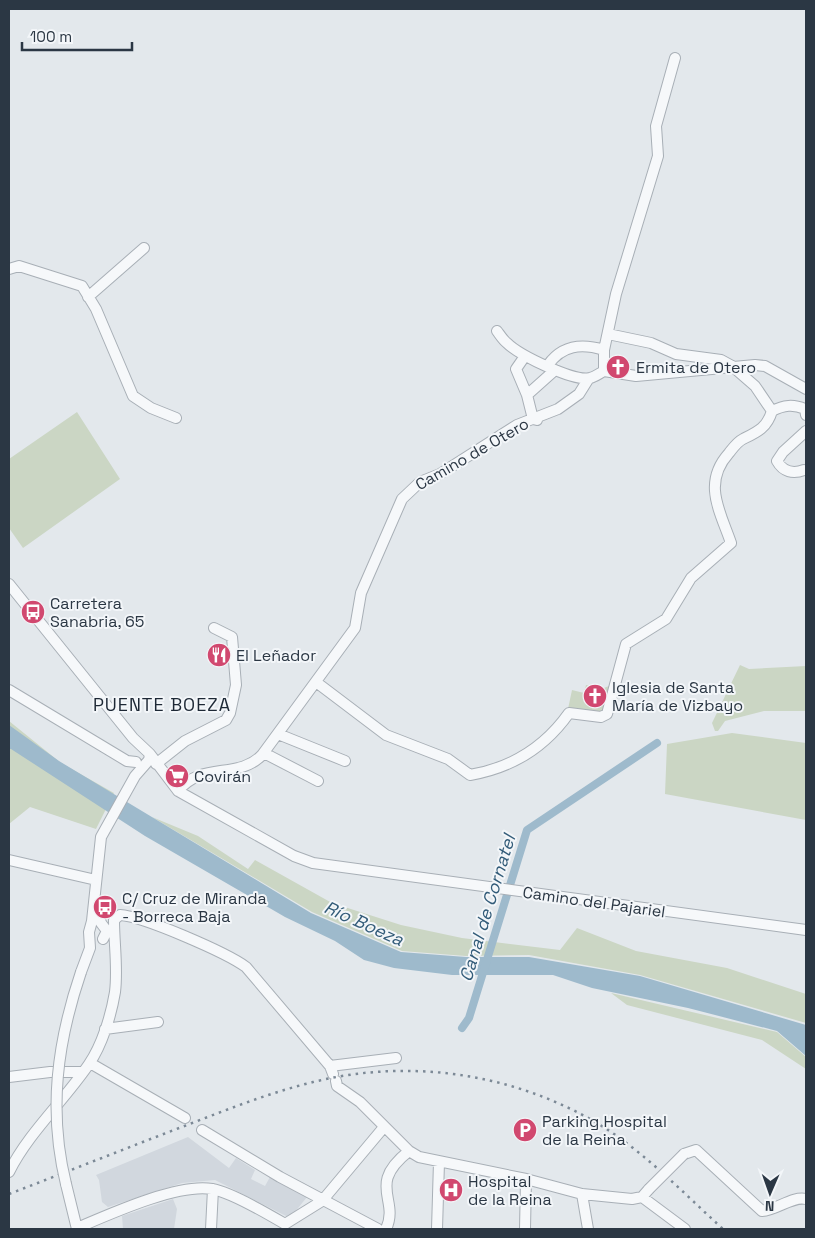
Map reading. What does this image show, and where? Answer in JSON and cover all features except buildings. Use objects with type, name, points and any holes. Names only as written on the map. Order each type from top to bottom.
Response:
[{"type":"street","points":[[604,371],[604,350],[616,294],[658,156],[656,126],[675,58]]},
{"type":"street","points":[[88,297],[144,248]]},
{"type":"street","points":[[9,269],[19,266],[82,286],[96,309],[133,396],[151,408],[176,418]]},
{"type":"street","points":[[497,331],[507,343],[525,356],[579,378],[589,378],[604,371],[636,376],[732,366],[765,366],[806,389]]},
{"type":"street","points":[[608,334],[651,343],[676,354],[709,357],[732,366],[755,386],[772,411]]},
{"type":"street","points":[[527,395],[556,355],[563,349],[597,348],[604,350]]},
{"type":"street","points":[[525,356],[516,369],[535,420]]},
{"type":"street","name":"Camino de Otero","points":[[178,791],[191,777],[242,768],[255,762],[264,753],[355,628],[360,593],[402,499],[420,482],[440,474],[517,425],[535,420],[558,409],[582,390],[589,378]]},
{"type":"street","points":[[316,682],[386,735],[448,759],[470,775],[494,771],[533,751],[569,713],[601,717],[607,714],[626,644],[666,619],[691,578],[732,543],[714,493],[715,476],[722,460],[740,440],[758,432],[765,426],[772,411],[782,406],[796,406],[805,409],[806,415]]},
{"type":"street","points":[[804,470],[799,472],[786,471],[781,468],[777,460],[806,431]]},
{"type":"street","points":[[9,584],[134,738],[140,758],[136,775],[101,837],[94,900],[98,924],[107,931],[90,948],[81,972],[65,1023],[56,1085],[55,1129],[77,1228],[179,1190],[213,1189],[256,1208],[285,1224],[322,1200],[384,1127]]},
{"type":"street","points":[[140,758],[185,741],[226,720],[230,714],[236,685],[232,637],[214,628]]},
{"type":"street","points":[[9,690],[140,758],[178,791]]},
{"type":"street","points":[[278,734],[345,761]]},
{"type":"street","points":[[264,753],[318,781]]},
{"type":"street","name":"Camino del Pajariel","points":[[178,791],[294,856],[313,863],[806,930]]},
{"type":"street","points":[[9,860],[96,880]]},
{"type":"street","points":[[9,1171],[48,1115],[86,1068],[105,1029],[115,992],[114,920],[120,915],[130,915],[230,957],[246,967],[333,1073],[337,1086],[357,1099],[384,1127],[418,1157],[526,1179],[582,1194],[622,1200],[646,1193],[684,1154],[696,1150],[762,1211],[770,1210],[800,1197],[806,1199]]},
{"type":"street","points":[[114,924],[98,924],[89,932],[97,939],[114,939]]},
{"type":"street","points":[[105,1029],[158,1022]]},
{"type":"street","points":[[333,1073],[396,1058]]},
{"type":"street","points":[[9,1077],[86,1068],[185,1118]]},
{"type":"street","points":[[202,1130],[322,1200],[378,1229]]},
{"type":"street","points":[[386,1229],[389,1223],[385,1188],[386,1179],[395,1163],[409,1150]]},
{"type":"street","points":[[437,1229],[439,1162]]},
{"type":"street","points":[[525,1229],[526,1179]]},
{"type":"street","points":[[211,1229],[213,1189]]},
{"type":"street","points":[[646,1193],[685,1229]]},
{"type":"street","points":[[582,1194],[588,1229]]},
{"type":"shaded area","points":[[188,1137],[229,1168],[236,1158],[255,1170],[251,1179],[265,1186],[270,1177],[307,1197],[290,1218],[215,1180],[182,1183],[108,1207],[102,1202],[99,1180],[96,1175]]},
{"type":"shaded area","points":[[173,1199],[177,1209],[174,1229],[123,1229],[122,1216]]},
{"type":"green space","points":[[77,412],[120,479],[23,548],[9,528],[9,459]]},
{"type":"green space","points":[[740,665],[749,669],[806,666],[806,711],[764,711],[725,721],[718,731],[715,731],[712,723]]},
{"type":"green space","points":[[586,685],[604,688],[609,686],[606,712],[568,709],[572,690],[584,693]]},
{"type":"green space","points":[[9,721],[61,763],[114,793],[96,829],[30,807],[9,824]]},
{"type":"green space","points":[[732,733],[806,743],[806,820],[665,794],[667,744]]},
{"type":"green space","points":[[152,817],[198,836],[248,869],[255,860],[332,903],[401,925],[462,938],[560,950],[577,928],[636,951],[727,968],[806,994],[806,1023],[640,975],[529,955],[466,956],[402,951],[312,912]]},
{"type":"green space","points":[[611,993],[777,1032],[806,1057],[806,1069],[762,1040],[627,1005]]},
{"type":"water","points":[[9,725],[59,761],[311,913],[401,952],[466,957],[529,957],[640,976],[806,1025],[806,1056],[777,1031],[688,1008],[592,988],[553,975],[452,975],[394,968],[364,960],[335,941],[285,917],[145,836],[9,749]]},
{"type":"waterway","name":"Canal de Cornatel","points":[[462,1028],[469,1018],[527,830],[657,743]]},
{"type":"railway","points":[[9,1194],[236,1106],[320,1080],[374,1072],[438,1072],[470,1076],[501,1083],[532,1093],[590,1119],[643,1156],[723,1229]]},
{"type":"place","name":"Ermita de Otero","points":[[618,367]]},
{"type":"place","name":"Carretera Sanabria, 65","points":[[33,612]]},
{"type":"place","name":"El Leñador","points":[[219,655]]},
{"type":"place","name":"Iglesia de Santa María de Vizbayo","points":[[595,696]]},
{"type":"place","name":"Covirán","points":[[177,776]]},
{"type":"place","name":"C/ Cruz de Miranda - Borreca Baja","points":[[105,907]]},
{"type":"place","name":"Parking Hospital de la Reina","points":[[525,1130]]},
{"type":"place","name":"Hospital de la Reina","points":[[451,1190]]},
{"type":"district","name":"PUENTE BOEZA","points":[[162,704]]},
{"type":"water label","name":"Río Boeza","points":[[364,923]]}]
